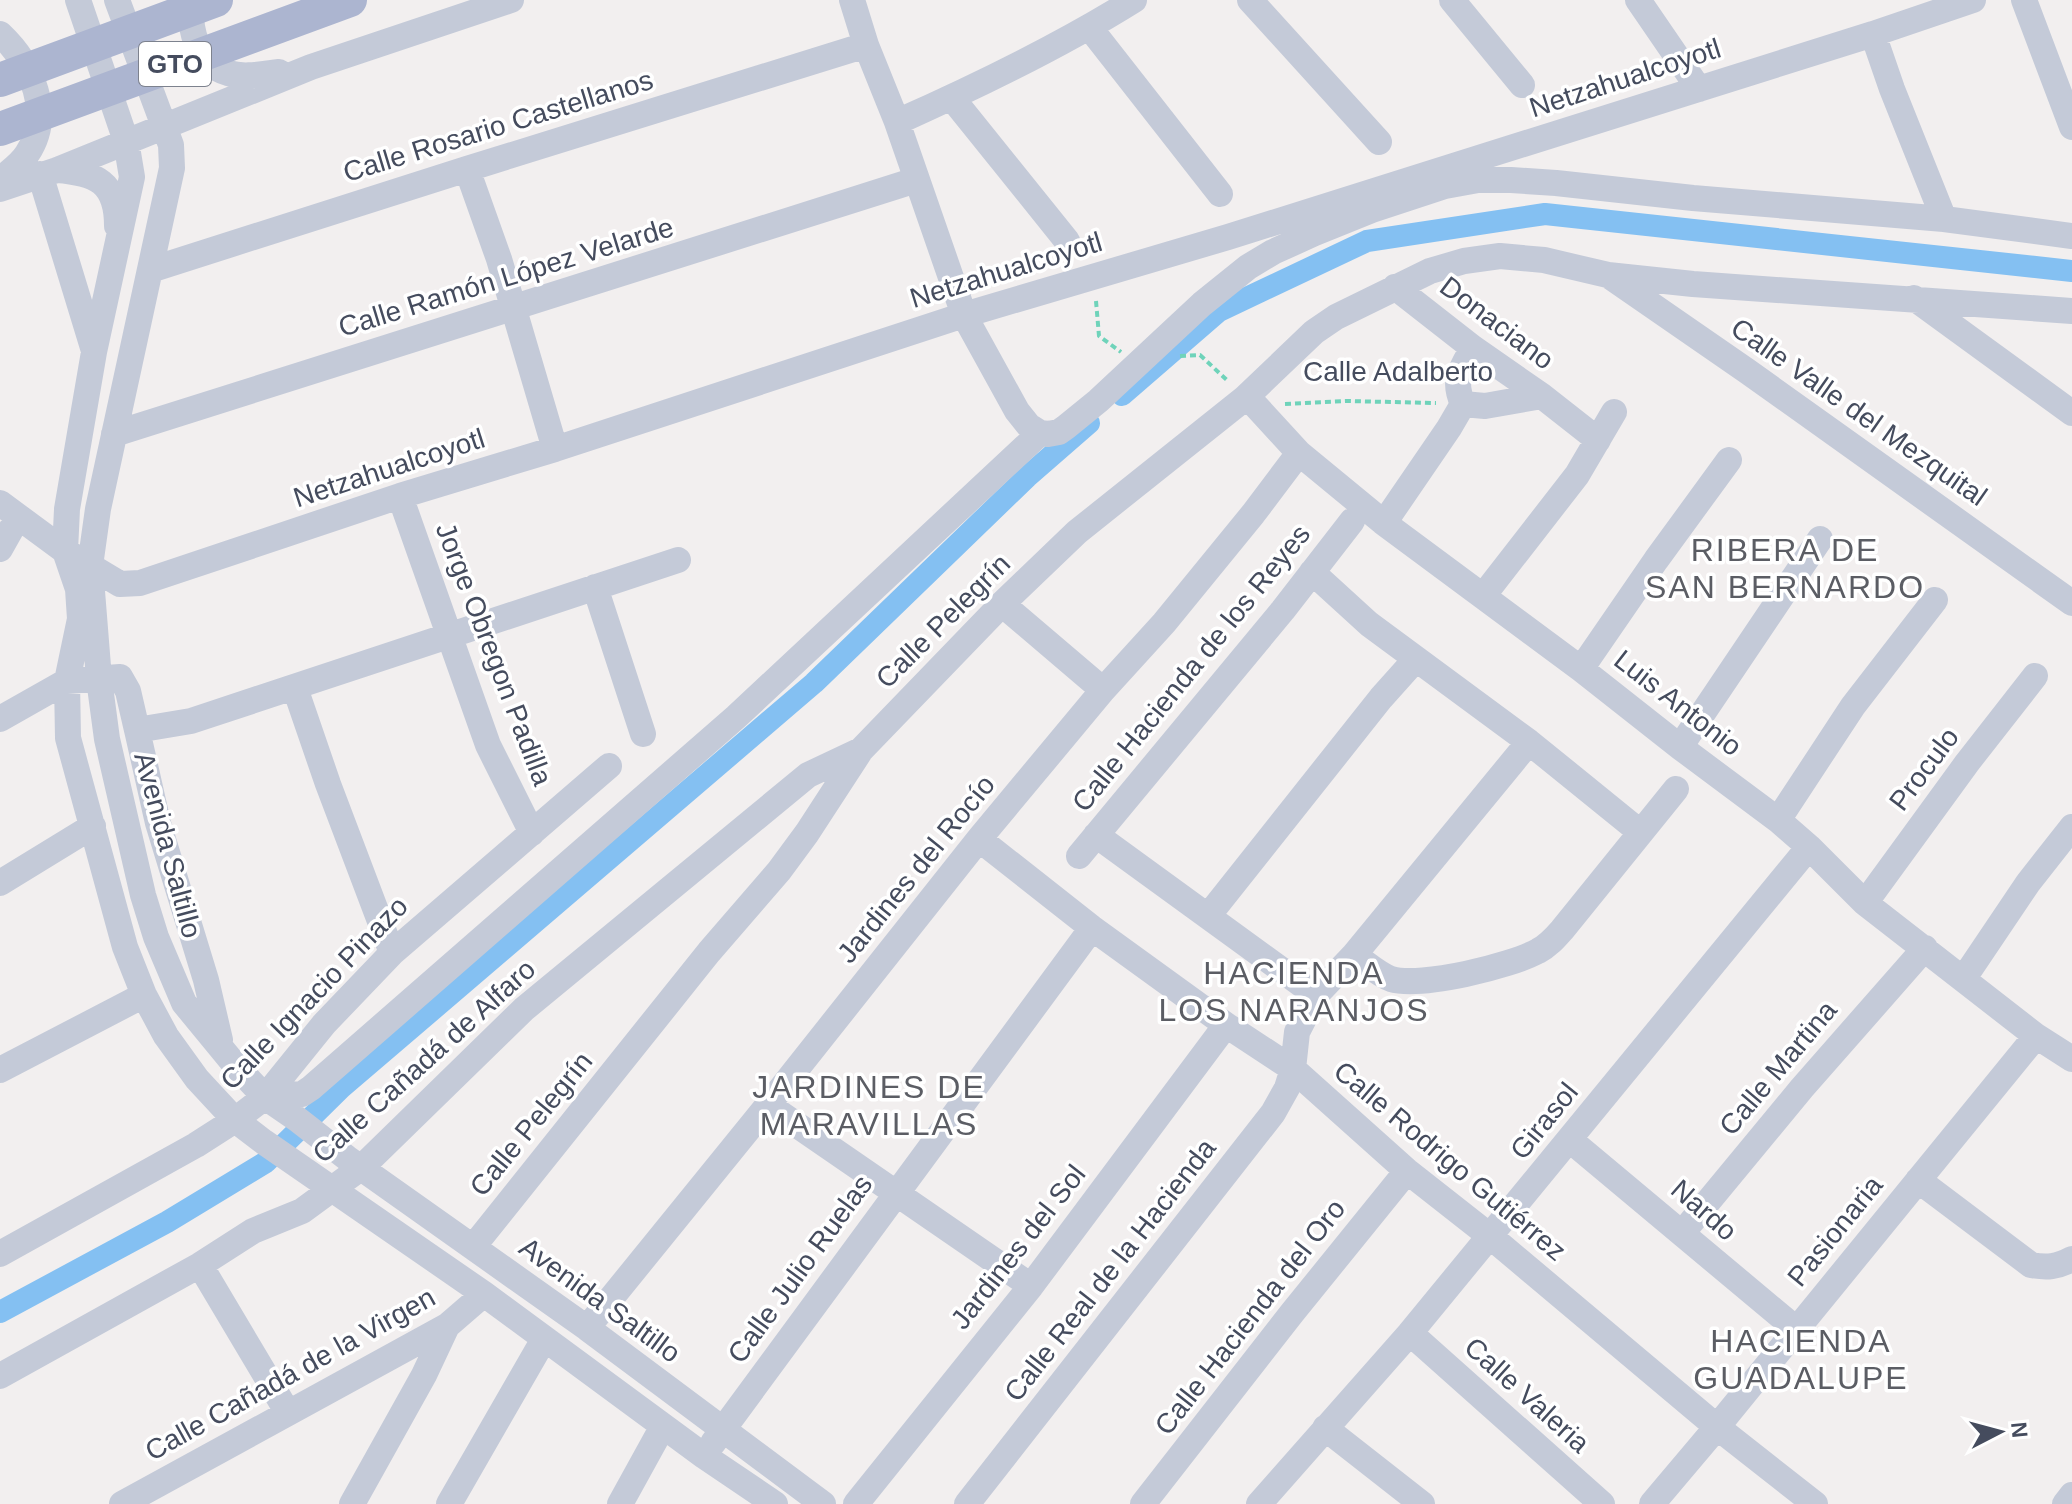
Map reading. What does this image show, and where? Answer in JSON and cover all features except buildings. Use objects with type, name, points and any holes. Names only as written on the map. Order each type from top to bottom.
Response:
[{"type":"main road","name":"GTO","points":[[0,80],[216,0]]},
{"type":"main road","name":"GTO","points":[[0,129],[350,0]]},
{"type":"street","points":[[78,0],[126,141],[132,177],[94,352],[67,509],[65,551],[78,589],[80,619],[67,681],[68,738],[125,947],[144,995],[166,1036],[197,1079],[235,1120],[484,1294],[704,1456],[775,1504]]},
{"type":"street","name":"Avenida Saltillo","points":[[117,0],[165,126],[171,145],[172,168],[98,509],[90,566],[107,739],[143,895],[156,937],[184,1003],[265,1097],[587,1328],[823,1504]]},
{"type":"street","points":[[191,0],[190,21],[196,43],[207,60],[224,72],[252,75],[311,67]]},
{"type":"street","points":[[0,189],[311,67],[511,0]]},
{"type":"street","points":[[852,0],[964,315],[1017,411],[1029,426],[1040,433],[1059,432],[1066,427],[1227,282],[1273,252],[1372,210],[1445,186],[1478,180],[1541,182],[1944,219],[2072,236]]},
{"type":"street","points":[[897,122],[952,98],[1090,28],[1134,0]]},
{"type":"street","points":[[1250,0],[1379,142]]},
{"type":"street","points":[[1452,0],[1522,85]]},
{"type":"street","points":[[1638,0],[1699,89]]},
{"type":"street","name":"Netzahualcoyotl","points":[[9,510],[65,551],[120,584],[140,583],[964,315],[1228,237],[1973,0]]},
{"type":"street","points":[[2024,0],[2072,127]]},
{"type":"street","points":[[1090,28],[1220,194]]},
{"type":"street","points":[[0,34],[22,60],[40,105],[41,121],[36,139],[26,156],[0,180]]},
{"type":"street","points":[[1873,34],[1944,219]]},
{"type":"street","name":"Calle Rosario Castellanos","points":[[150,270],[866,45]]},
{"type":"street","points":[[952,98],[1067,241]]},
{"type":"street","points":[[467,169],[499,259],[555,449]]},
{"type":"street","points":[[48,172],[81,172],[103,182],[111,191],[117,220],[117,254]]},
{"type":"street","points":[[48,172],[94,352]]},
{"type":"street","name":"Calle Ramón López Velarde","points":[[114,434],[916,180]]},
{"type":"street","name":"Calle Pelegrín","points":[[473,1247],[709,952],[779,871],[861,750],[1002,604],[1077,532],[1250,402],[1314,332],[1336,317],[1395,287],[1430,271],[1464,261],[1500,256],[1544,260],[1608,275]]},
{"type":"street","points":[[1608,275],[2072,311]]},
{"type":"street","name":"Calle Valle del Mezquital","points":[[1608,275],[2072,603]]},
{"type":"street","name":"Donaciano","points":[[1395,287],[1598,440]]},
{"type":"street","points":[[1914,298],[2072,413]]},
{"type":"street","points":[[1384,523],[1463,404],[1457,380],[1473,348]]},
{"type":"street","name":"Calle Adalberto","points":[[1463,404],[1485,406],[1542,396]]},
{"type":"street","name":"Luis Antonio","points":[[1250,402],[1299,453],[1384,523],[1778,820],[1865,903],[2036,1036],[2072,1059]]},
{"type":"street","points":[[1483,596],[1577,475],[1614,412]]},
{"type":"street","points":[[265,1097],[302,1094],[311,1088],[736,717],[1040,433]]},
{"type":"street","name":"Jardines del Rocío","points":[[587,1328],[979,839],[1103,690],[1164,623],[1299,453]]},
{"type":"street","points":[[1581,669],[1729,460]]},
{"type":"street","name":"Jorge Obregon Padilla","points":[[400,496],[488,745],[532,833]]},
{"type":"street","points":[[0,549],[9,510]]},
{"type":"street","name":"Calle Hacienda de los Reyes","points":[[1079,856],[1352,521]]},
{"type":"street","points":[[1680,747],[1820,539]]},
{"type":"street","points":[[137,730],[191,721],[678,560]]},
{"type":"street","points":[[1312,572],[1369,624],[1529,742],[1640,832]]},
{"type":"street","points":[[595,587],[643,734]]},
{"type":"street","points":[[1778,820],[1853,706],[1935,600]]},
{"type":"street","points":[[1002,604],[1103,690]]},
{"type":"street","points":[[1208,916],[1381,698],[1415,660]]},
{"type":"street","name":"Proculo","points":[[1865,903],[2035,676]]},
{"type":"street","points":[[0,719],[67,681],[120,677],[128,691],[158,823],[206,980],[224,1052]]},
{"type":"street","points":[[295,688],[392,953]]},
{"type":"street","name":"Calle Real de la Hacienda","points":[[967,1504],[1273,1113],[1287,1088],[1293,1069],[1297,1032],[1316,995],[1354,955],[1529,742]]},
{"type":"street","name":"Calle Cañadá de Alfaro","points":[[0,1376],[200,1265],[253,1231],[302,1211],[325,1184],[355,1163],[524,1009],[808,775],[861,750]]},
{"type":"street","name":"Calle Ignacio Pinazo","points":[[0,1254],[196,1145],[265,1097],[324,1024],[392,953],[609,766]]},
{"type":"street","points":[[1354,955],[1390,979],[1413,982],[1462,975],[1530,955],[1543,948],[1562,930],[1676,789]]},
{"type":"street","points":[[0,883],[93,826]]},
{"type":"street","points":[[1964,978],[2028,883],[2072,827]]},
{"type":"street","points":[[1096,835],[1316,995]]},
{"type":"street","name":"Calle Rodrigo Gutiérrez","points":[[979,839],[1092,928],[1226,1025],[1293,1069],[1407,1171],[1815,1504]]},
{"type":"street","name":"Girasol","points":[[1259,1504],[1491,1237],[1809,847]]},
{"type":"street","name":"Calle Julio Ruelas","points":[[704,1456],[1092,928]]},
{"type":"street","name":"Calle Martina","points":[[1683,1232],[1802,1088],[1925,948]]},
{"type":"street","points":[[0,1070],[144,995]]},
{"type":"street","name":"Jardines del Sol","points":[[856,1504],[1031,1286],[1226,1025]]},
{"type":"street","name":"Pasionaria","points":[[1652,1504],[2036,1036]]},
{"type":"street","points":[[768,1105],[1031,1286]]},
{"type":"street","name":"Nardo","points":[[1570,1140],[1796,1329]]},
{"type":"street","name":"Calle Hacienda del Oro","points":[[1143,1504],[1407,1171]]},
{"type":"street","points":[[1918,1180],[2031,1265],[2047,1268],[2072,1259]]},
{"type":"street","points":[[200,1265],[288,1413]]},
{"type":"street","name":"Calle Cañadá de la Virgen","points":[[122,1504],[447,1326],[484,1294]]},
{"type":"street","points":[[352,1504],[424,1375],[447,1326]]},
{"type":"street","name":"Calle Valeria","points":[[1410,1333],[1602,1504]]},
{"type":"street","points":[[449,1504],[544,1339]]},
{"type":"street","points":[[620,1504],[663,1426]]},
{"type":"street","points":[[1325,1428],[1422,1504]]},
{"type":"street","points":[[2065,1504],[2072,1495]]},
{"type":"path","name":"Calle Adalberto","points":[[1250,402],[1463,404]]},
{"type":"waterway","points":[[1122,395],[1219,311],[1367,241],[1545,214],[2072,271]]},
{"type":"waterway","points":[[0,1312],[167,1222],[266,1162],[341,1088],[814,683],[1027,477],[1089,423]]},
{"type":"district","name":"RIBERA DE SAN BERNARDO","points":[[1785,568]]},
{"type":"district","name":"HACIENDA LOS NARANJOS","points":[[1294,992]]},
{"type":"district","name":"JARDINES DE MARAVILLAS","points":[[869,1106]]},
{"type":"district","name":"HACIENDA GUADALUPE","points":[[1801,1360]]}]
